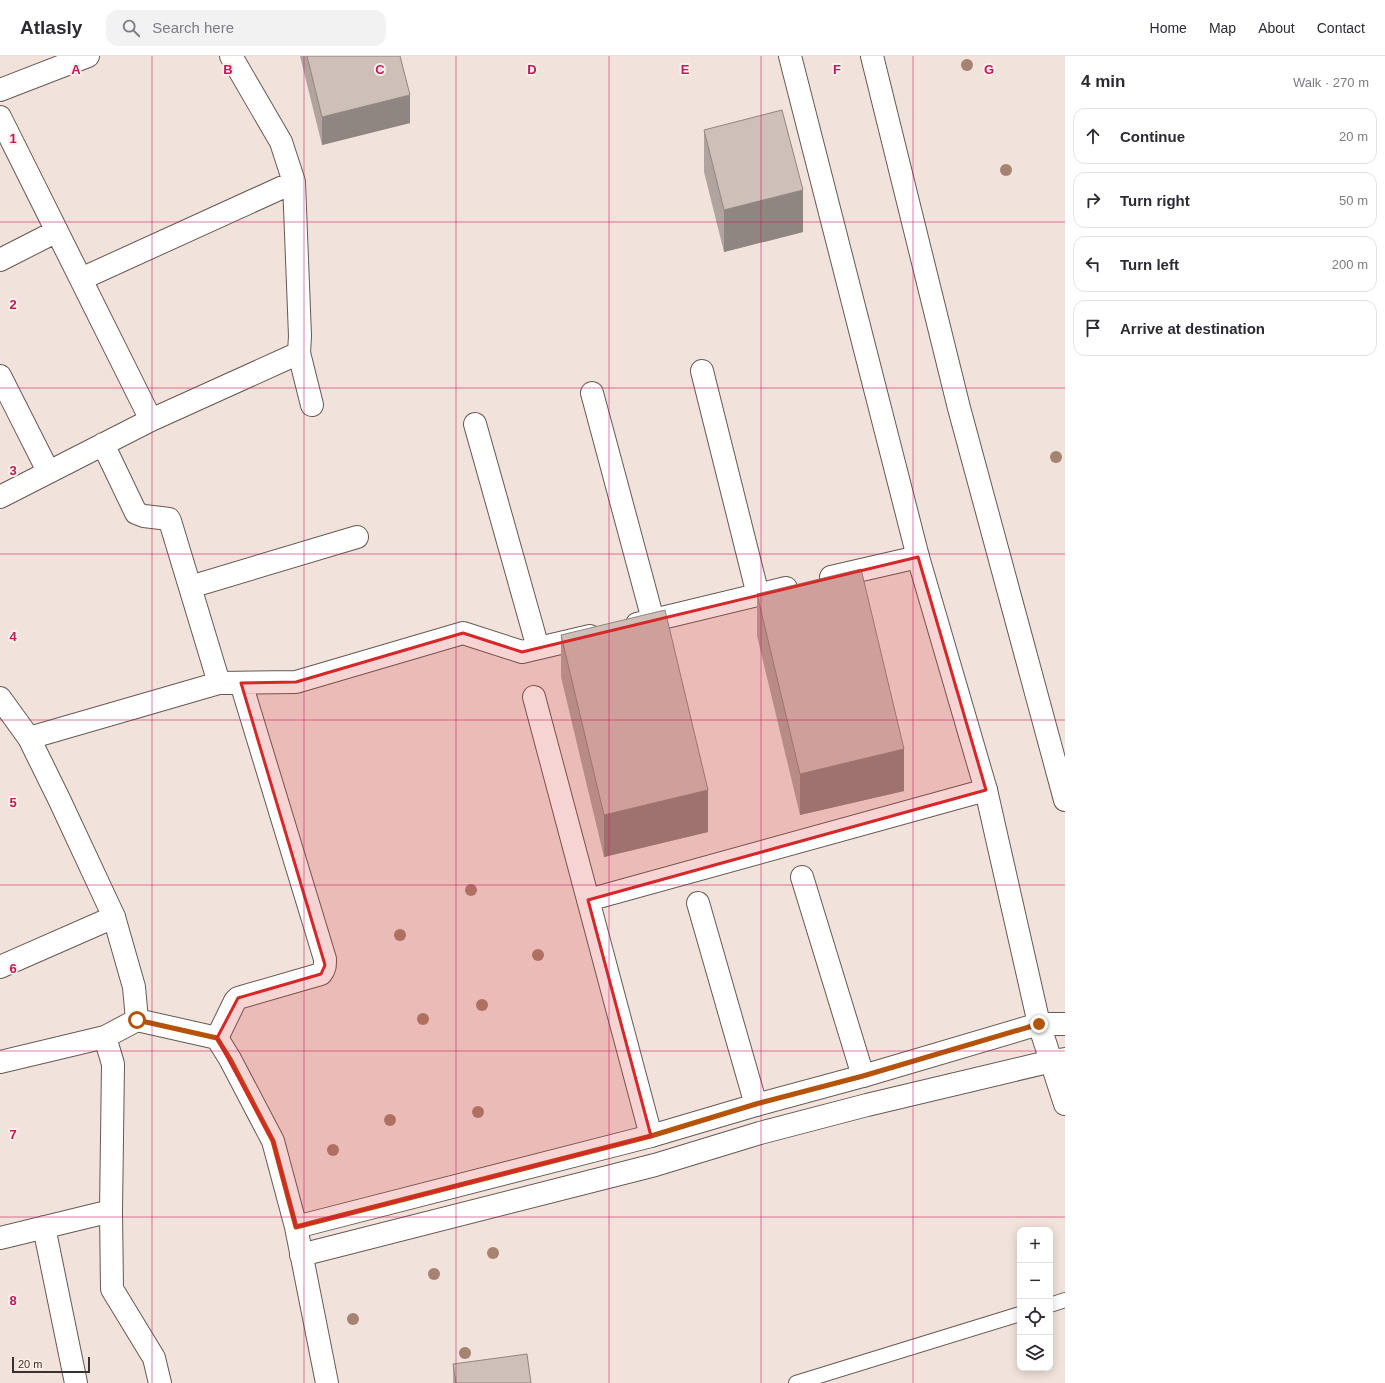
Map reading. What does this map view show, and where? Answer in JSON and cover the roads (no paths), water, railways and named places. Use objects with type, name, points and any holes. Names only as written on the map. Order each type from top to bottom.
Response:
[{"type":"street","points":[[0,90],[88,56]]},
{"type":"street","points":[[231,56],[281,142],[294,182],[300,336],[299,353],[312,405]]},
{"type":"street","points":[[790,56],[918,557],[986,790],[1039,1024],[1058,1060],[1065,1104]]},
{"type":"street","points":[[872,56],[959,408],[1064,793]]},
{"type":"street","points":[[0,117],[151,420]]},
{"type":"street","points":[[81,279],[294,182]]},
{"type":"street","points":[[0,260],[57,231]]},
{"type":"street","points":[[0,496],[151,420],[299,353]]},
{"type":"street","points":[[702,371],[758,595]]},
{"type":"street","points":[[0,376],[48,471]]},
{"type":"street","points":[[592,393],[653,620]]},
{"type":"street","points":[[475,424],[538,648]]},
{"type":"street","points":[[103,444],[136,513],[144,516],[168,519],[170,521],[219,683]]},
{"type":"street","points":[[190,587],[357,537]]},
{"type":"street","points":[[29,738],[219,683],[296,682],[463,633],[522,652],[918,557]]},
{"type":"street","points":[[217,1038],[235,1001],[238,998],[321,974],[325,965],[325,959],[241,683]]},
{"type":"street","points":[[534,697],[651,1136]]},
{"type":"street","points":[[0,698],[29,738],[59,798],[114,917],[134,987],[137,1020]]},
{"type":"street","points":[[588,900],[986,790]]},
{"type":"street","points":[[802,877],[863,1076]]},
{"type":"street","points":[[698,903],[756,1104]]},
{"type":"street","points":[[0,967],[114,917]]},
{"type":"street","points":[[0,1062],[105,1037],[137,1020],[217,1038],[230,1059],[273,1141],[296,1227],[327,1383]]},
{"type":"street","points":[[296,1227],[651,1136],[756,1104],[863,1076],[1039,1024],[1065,1024]]},
{"type":"street","points":[[105,1037],[113,1064],[111,1211],[112,1289],[154,1358],[160,1383]]},
{"type":"street","points":[[301,1255],[655,1165],[760,1133],[868,1104],[1058,1060]]},
{"type":"street","points":[[0,1238],[111,1211]]},
{"type":"street","points":[[44,1227],[76,1383]]},
{"type":"lane","points":[[1053,1304],[1065,1300]]},
{"type":"lane","points":[[796,1383],[1017,1315]]}]
